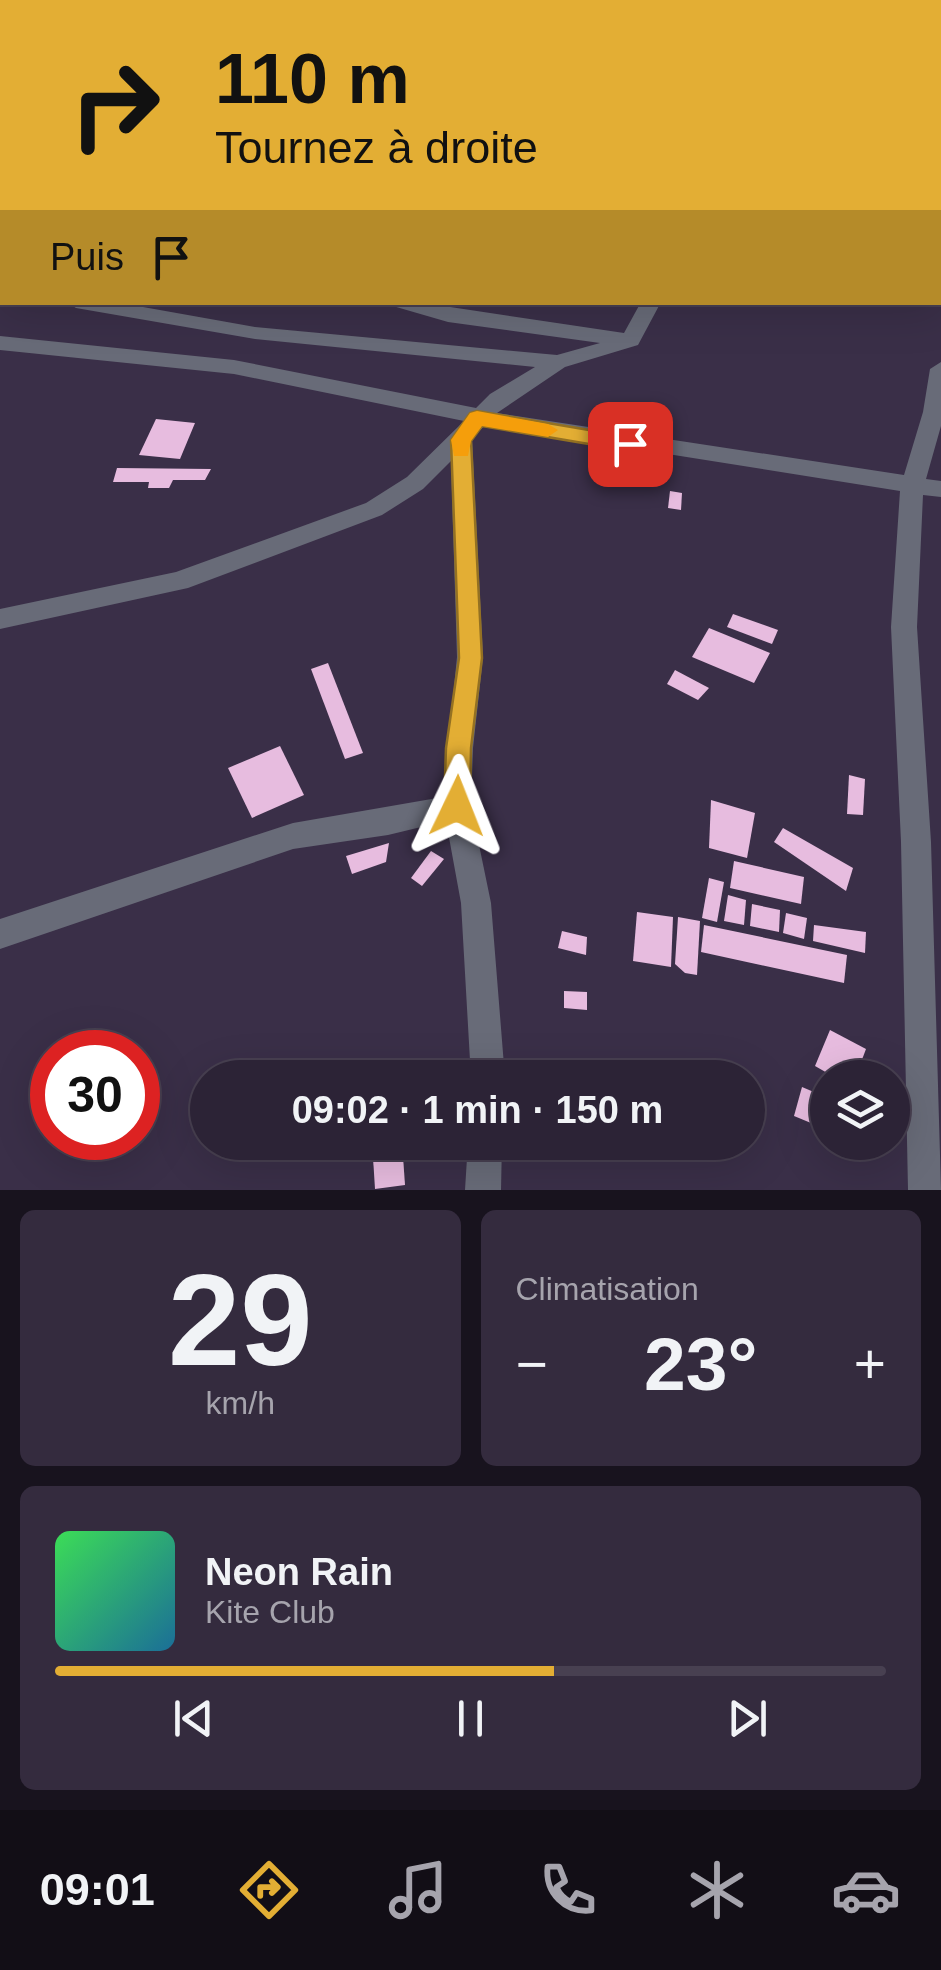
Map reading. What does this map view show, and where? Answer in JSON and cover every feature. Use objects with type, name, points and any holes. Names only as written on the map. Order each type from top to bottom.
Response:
[{"type":"street","points":[[93,305],[255,333],[558,362]]},
{"type":"street","points":[[402,305],[448,316],[631,340]]},
{"type":"street","points":[[0,619],[179,581],[374,509],[415,484],[498,399],[558,362],[631,340],[649,305]]},
{"type":"street","points":[[0,343],[234,367],[469,429],[941,489]]},
{"type":"street","points":[[926,1190],[916,842],[904,627],[912,486],[940,385]]},
{"type":"street","points":[[469,429],[470,658],[459,748],[457,806],[476,903],[487,1060]]},
{"type":"street","points":[[0,934],[294,836],[388,822],[457,806]]},
{"type":"street","points":[[483,1190],[484,1160]]},
{"type":"building","points":[[156,419],[195,423],[180,459],[139,455]]},
{"type":"building","points":[[117,468],[211,469],[205,480],[173,480],[169,488],[148,488],[149,482],[113,482]]},
{"type":"building","points":[[670,491],[682,493],[681,510],[668,508]]},
{"type":"building","points":[[733,614],[778,630],[772,644],[727,627]]},
{"type":"building","points":[[709,628],[770,653],[754,683],[692,657]]},
{"type":"building","points":[[328,663],[363,753],[345,759],[311,669]]},
{"type":"building","points":[[675,670],[709,688],[698,700],[667,684]]},
{"type":"building","points":[[280,746],[304,795],[252,818],[228,768]]},
{"type":"building","points":[[849,775],[865,779],[863,815],[847,814]]},
{"type":"building","points":[[711,800],[755,813],[747,858],[709,848]]},
{"type":"building","points":[[783,828],[853,868],[846,891],[774,842]]},
{"type":"building","points":[[389,843],[386,862],[352,874],[346,856]]},
{"type":"building","points":[[431,851],[444,859],[422,886],[411,878]]},
{"type":"building","points":[[734,861],[804,877],[801,904],[730,888]]},
{"type":"building","points":[[709,878],[724,882],[717,922],[702,918]]},
{"type":"building","points":[[728,895],[746,900],[744,925],[724,921]]},
{"type":"building","points":[[752,904],[780,910],[779,932],[750,926]]},
{"type":"building","points":[[637,912],[673,917],[671,967],[633,961]]},
{"type":"building","points":[[786,913],[807,918],[804,939],[783,933]]},
{"type":"building","points":[[678,917],[700,921],[697,975],[685,973],[675,964]]},
{"type":"building","points":[[704,925],[847,955],[844,983],[701,952]]},
{"type":"building","points":[[814,925],[866,932],[865,953],[813,941]]},
{"type":"building","points":[[562,931],[587,937],[586,955],[558,948]]},
{"type":"building","points":[[564,991],[587,992],[587,1010],[564,1008]]},
{"type":"building","points":[[830,1030],[866,1049],[862,1060],[818,1060]]},
{"type":"building","points":[[802,1087],[810,1090],[810,1123],[794,1116]]},
{"type":"building","points":[[373,1160],[403,1160],[405,1185],[375,1189]]},
{"type":"slow traffic","points":[[461,451],[461,440],[477,418],[548,430]]},
{"type":"route","points":[[457,806],[459,748],[470,658],[461,440],[477,418],[630,444]]}]
